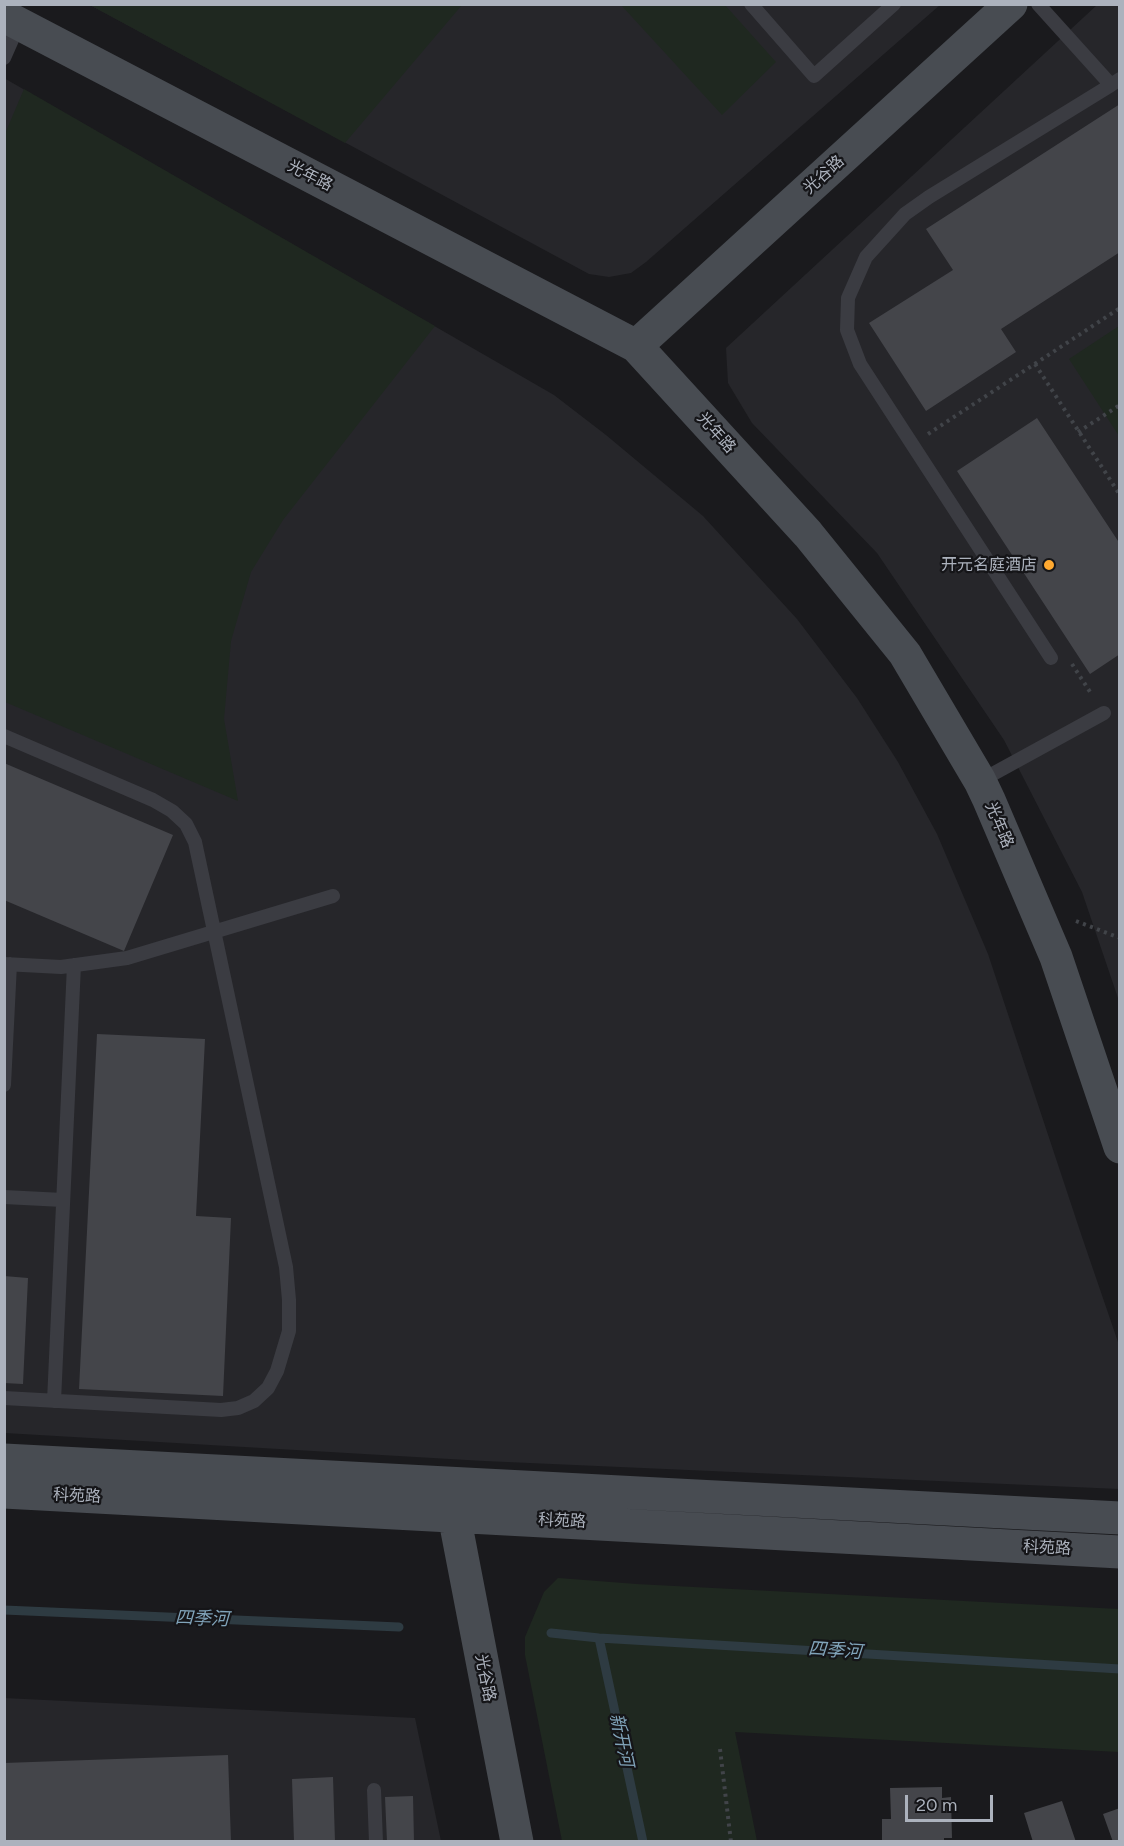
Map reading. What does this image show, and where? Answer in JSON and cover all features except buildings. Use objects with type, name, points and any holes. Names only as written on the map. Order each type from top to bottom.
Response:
[{"type":"street","name":"光谷路","points":[[636,346],[1011,4]]},
{"type":"street","name":"光年路","points":[[12,20],[636,346],[808,534],[898,645],[980,781],[1056,957],[1119,1147]]},
{"type":"street","name":"科苑路","points":[[4,1460],[1119,1518]]},
{"type":"street","name":"科苑路","points":[[4,1492],[1119,1552]]},
{"type":"street","name":"光谷路","points":[[454,1515],[517,1842]]},
{"type":"lane","points":[[751,4],[814,76],[894,4]]},
{"type":"lane","points":[[1038,4],[1115,82],[904,214],[866,257],[848,298],[847,330],[860,364],[1051,658]]},
{"type":"lane","points":[[4,58],[12,20]]},
{"type":"lane","points":[[980,781],[1104,713]]},
{"type":"lane","points":[[4,736],[153,800],[172,811],[186,824],[195,842],[286,1267],[289,1300],[289,1331],[277,1371],[267,1388],[254,1401],[238,1408],[221,1410],[4,1398]]},
{"type":"lane","points":[[4,1086],[7,964],[61,967],[127,958],[333,896]]},
{"type":"lane","points":[[54,1401],[74,965]]},
{"type":"lane","points":[[4,1197],[63,1200]]},
{"type":"lane","points":[[374,1790],[376,1842]]},
{"type":"path","points":[[913,444],[1119,308]]},
{"type":"path","points":[[1035,364],[1119,495]]},
{"type":"path","points":[[1078,432],[1119,405]]},
{"type":"path","points":[[1051,658],[1070,662],[1104,713]]},
{"type":"path","points":[[720,1749],[732,1842]]},
{"type":"shaded area","points":[[90,5],[940,5],[646,262],[631,273],[609,277],[589,274]]},
{"type":"shaded area","points":[[90,5],[462,5],[345,143]]},
{"type":"shaded area","points":[[621,5],[725,5],[776,62],[722,115]]},
{"type":"shaded area","points":[[1097,5],[1119,5],[1119,1001],[1082,892],[1004,740],[877,553],[752,423],[728,383],[726,348]]},
{"type":"shaded area","points":[[4,78],[554,395],[703,516],[797,619],[857,698],[898,762],[937,834],[988,954],[1119,1345],[1119,1489],[484,1461],[5,1433]]},
{"type":"shaded area","points":[[24,89],[435,326],[283,520],[251,572],[231,641],[224,719],[238,801],[5,702],[4,136]]},
{"type":"shaded area","points":[[1119,326],[1119,436],[1069,359]]},
{"type":"shaded area","points":[[558,1578],[1119,1609],[1119,1752],[735,1732],[757,1841],[562,1841],[525,1655],[525,1637],[544,1592]]},
{"type":"shaded area","points":[[4,1698],[415,1718],[441,1841],[5,1841]]},
{"type":"waterway","name":"四季河","points":[[4,1610],[399,1627]]},
{"type":"waterway","name":"四季河","points":[[551,1633],[599,1638],[1120,1669]]},
{"type":"waterway","name":"新开河","points":[[599,1638],[643,1842]]},
{"type":"place","name":"开元名庭酒店","points":[[1049,565]]}]
